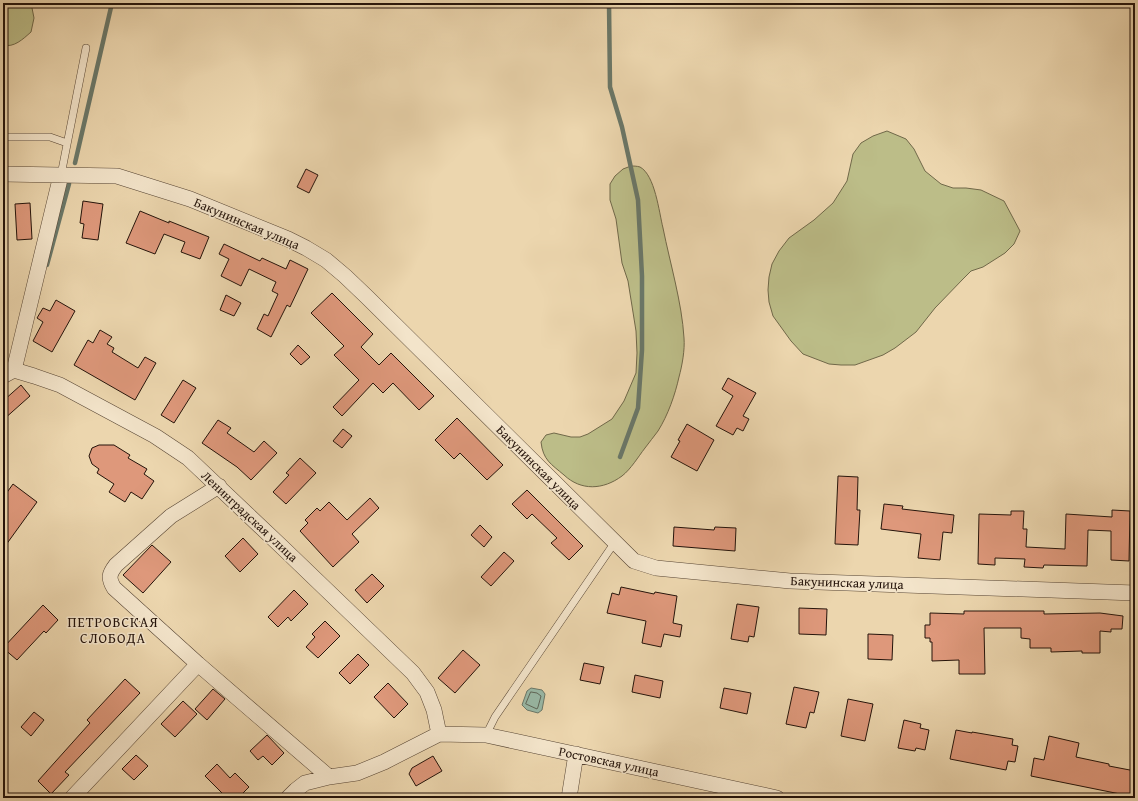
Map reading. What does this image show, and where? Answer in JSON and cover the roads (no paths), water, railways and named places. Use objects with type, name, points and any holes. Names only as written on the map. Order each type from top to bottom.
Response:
[{"type":"street","name":"Бакунинская улица","points":[[3,174],[116,176],[190,199],[288,239],[326,260],[367,297],[634,561],[656,568],[774,580],[1135,593]]},
{"type":"street","points":[[8,373],[61,175]]},
{"type":"street","name":"Ленинградская улица","points":[[8,373],[34,376],[60,385],[155,436],[188,458],[413,673],[427,692],[434,710],[439,734]]},
{"type":"street","points":[[219,486],[171,516],[116,565],[109,576],[114,588],[198,664],[329,777]]},
{"type":"street","points":[[72,798],[198,664]]},
{"type":"street","points":[[288,798],[305,783],[329,777],[357,773],[384,762],[439,734]]},
{"type":"street","name":"Ростовская улица","points":[[439,734],[486,735],[777,798]]},
{"type":"street","points":[[569,798],[576,754]]},
{"type":"lane","points":[[61,175],[86,48]]},
{"type":"lane","points":[[3,137],[50,137],[67,143]]},
{"type":"lane","points":[[486,735],[495,717],[615,542]]},
{"type":"water","points":[[531,688],[542,690],[545,694],[542,710],[538,713],[527,710],[522,705],[527,691]]},
{"type":"waterway","points":[[75,163],[112,3]]},
{"type":"waterway","points":[[609,3],[610,87],[622,127],[638,200],[642,276],[642,350],[638,408],[620,457]]},
{"type":"waterway","points":[[47,265],[69,184]]},
{"type":"district","name":"ПЕТРОВСКАЯ СЛОБОДА","points":[[113,630]]}]
